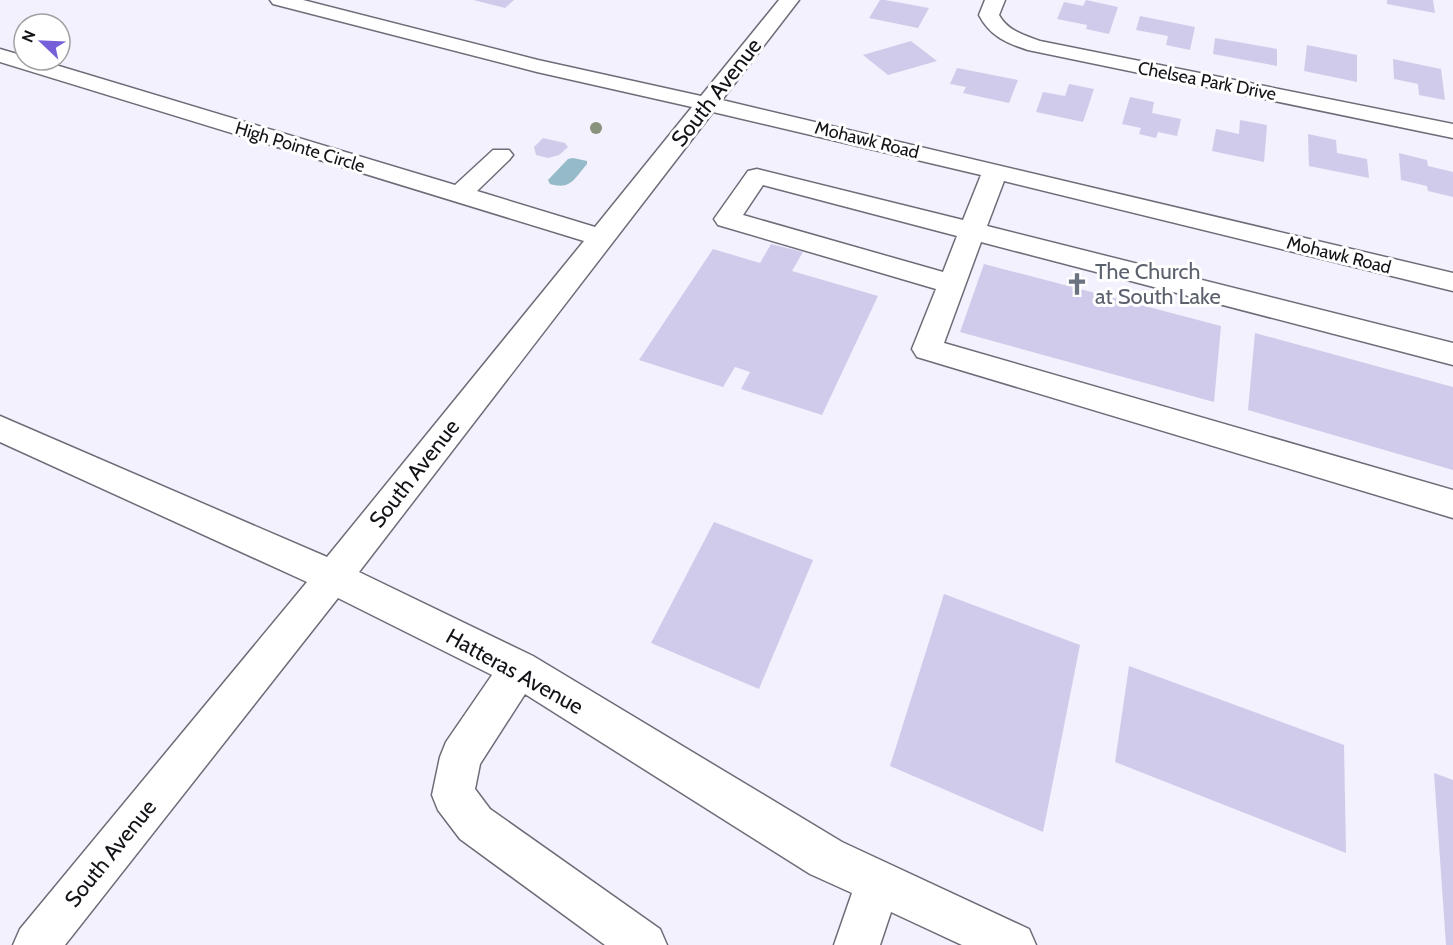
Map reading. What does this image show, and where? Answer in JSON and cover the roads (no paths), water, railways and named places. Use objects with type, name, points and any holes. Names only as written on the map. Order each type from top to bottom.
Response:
[{"type":"street","name":"Mohawk Road","points":[[280,0],[527,64],[707,102],[1453,282]]},
{"type":"street","name":"South Avenue","points":[[36,945],[333,577],[789,0]]},
{"type":"street","name":"Chelsea Park Drive","points":[[995,0],[989,15],[994,26],[1010,37],[1035,46],[1453,131]]},
{"type":"street","name":"High Pointe Circle","points":[[0,55],[600,237]]},
{"type":"street","points":[[458,195],[501,154]]},
{"type":"street","points":[[994,171],[927,349],[1453,504]]},
{"type":"street","points":[[952,284],[727,219],[757,176],[973,229],[1453,354]]},
{"type":"street","name":"Hatteras Avenue","points":[[0,428],[333,577],[519,669],[826,858],[1013,945]]},
{"type":"street","points":[[519,669],[461,757],[453,795],[475,824],[644,945]]},
{"type":"street","points":[[857,945],[879,882]]},
{"type":"water","points":[[568,159],[587,161],[575,179],[563,186],[550,184],[548,180]]},
{"type":"place","name":"The Church at South Lake","points":[[1077,284]]}]
